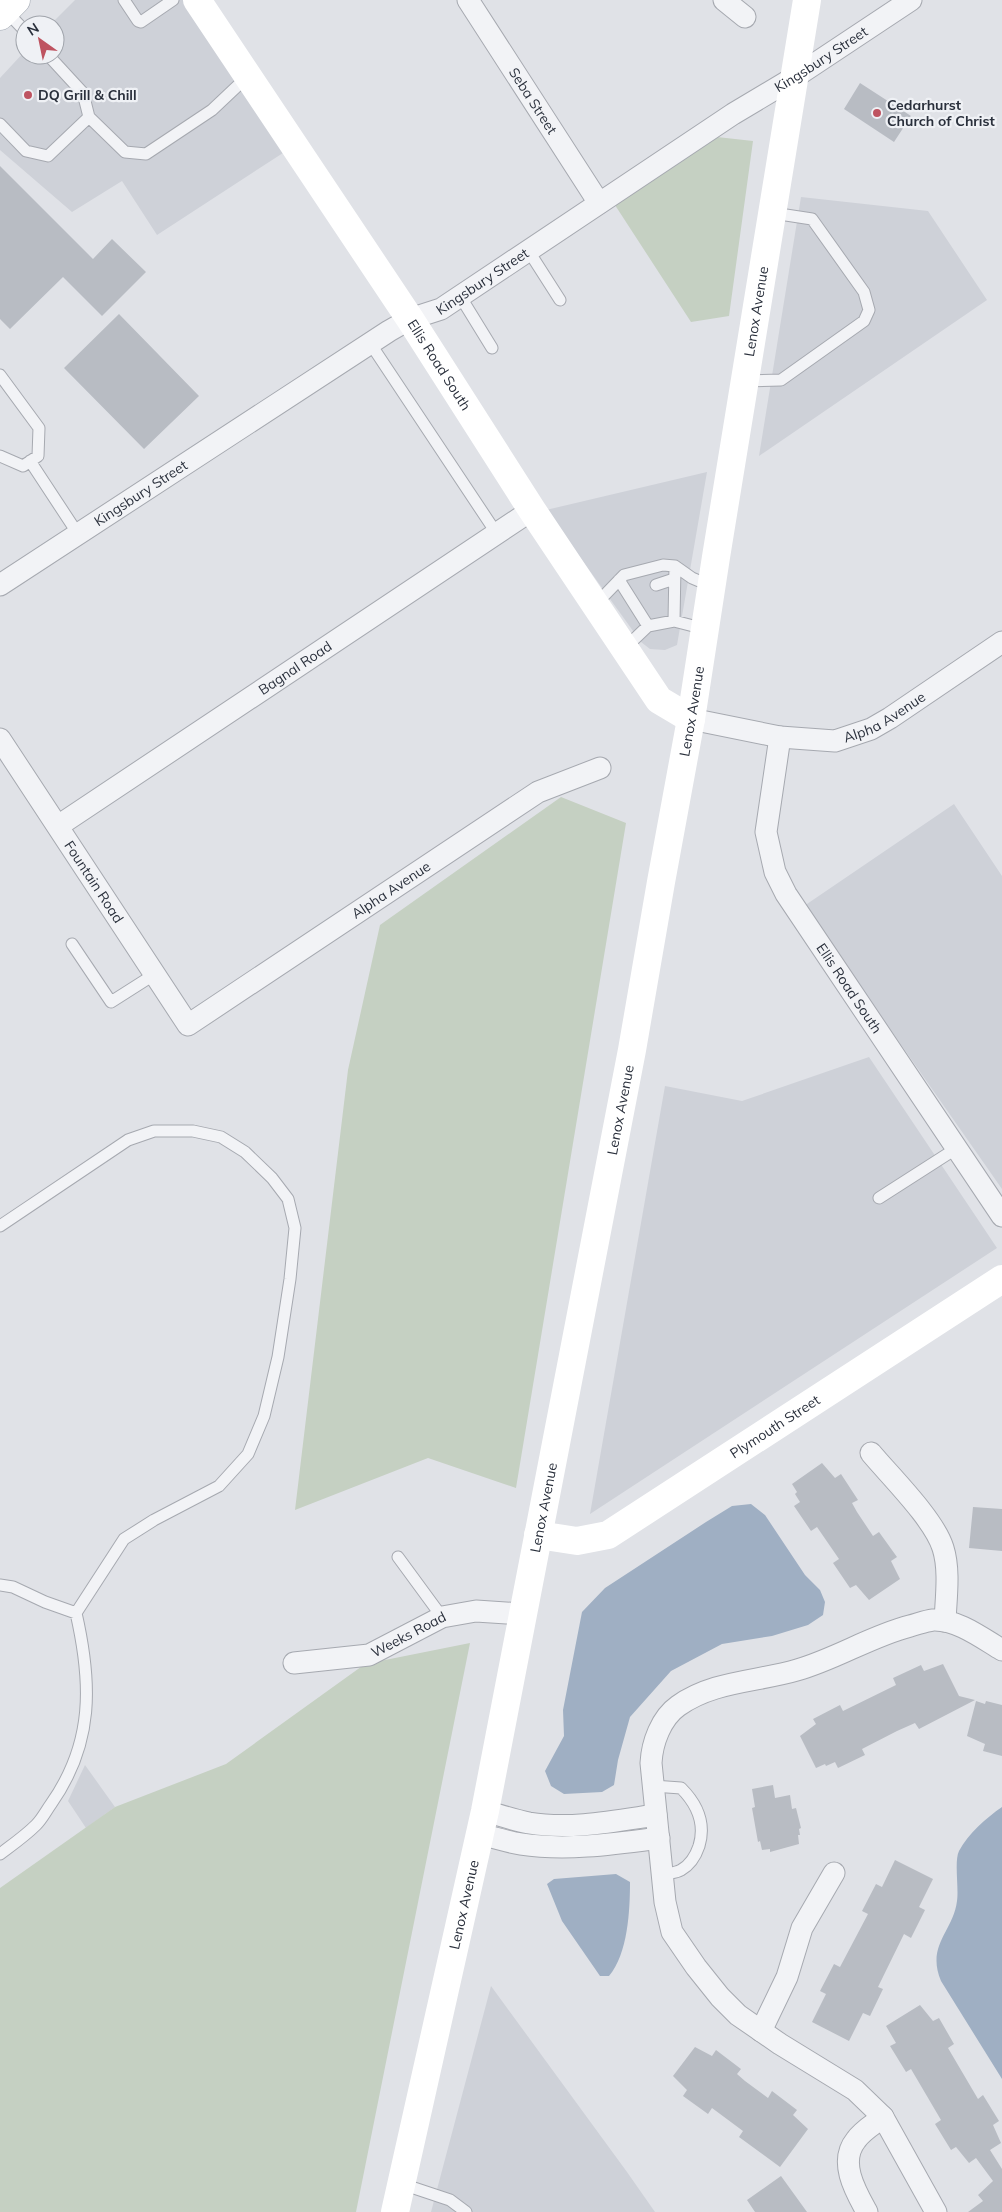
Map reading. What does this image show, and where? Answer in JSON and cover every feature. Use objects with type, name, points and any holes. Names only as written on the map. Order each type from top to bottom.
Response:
[{"type":"main road","name":"Ellis Road South","points":[[197,0],[410,318],[532,510],[659,700],[692,719]]},
{"type":"main road","name":"Lenox Avenue","points":[[395,2212],[482,1822],[632,1050],[660,882],[692,719],[711,586],[807,0]]},
{"type":"main road","name":"Plymouth Street","points":[[538,1535],[577,1541],[608,1535],[1002,1279]]},
{"type":"street","name":"Seba Street","points":[[468,0],[598,202]]},
{"type":"street","points":[[724,0],[745,17]]},
{"type":"street","name":"Kingsbury Street","points":[[0,585],[370,343],[410,318],[441,309],[598,202],[733,114],[795,77],[911,0]]},
{"type":"street","name":"Bagnal Road","points":[[58,826],[532,510]]},
{"type":"street","name":"Alpha Avenue","points":[[692,719],[780,737],[835,741],[871,728],[890,718],[999,650]]},
{"type":"street","name":"Ellis Road South","points":[[780,737],[766,832],[775,872],[786,894],[1002,1216]]},
{"type":"street","name":"Fountain Road","points":[[0,739],[188,1025]]},
{"type":"street","name":"Alpha Avenue","points":[[188,1025],[538,792],[600,768]]},
{"type":"street","points":[[871,1453],[926,1517],[943,1548],[946,1581],[945,1621]]},
{"type":"street","name":"Weeks Road","points":[[294,1663],[369,1655],[442,1617],[476,1610],[523,1614]]},
{"type":"street","points":[[936,2212],[883,2117],[855,2090],[738,2015],[720,1997],[696,1967],[672,1932],[664,1902],[653,1786],[652,1754],[659,1729],[675,1708],[697,1693],[724,1685],[796,1670],[822,1662],[892,1631],[931,1620],[945,1621],[964,1628],[1002,1650]]},
{"type":"street","points":[[482,1822],[529,1823],[557,1826],[597,1824],[656,1815]]},
{"type":"street","points":[[482,1822],[520,1844],[603,1846],[659,1838]]},
{"type":"street","points":[[761,2030],[787,1977],[802,1928],[834,1873]]},
{"type":"street","points":[[867,2212],[851,2180],[850,2151],[856,2140],[883,2117]]},
{"type":"lane","points":[[124,0],[138,21],[141,22],[173,0]]},
{"type":"lane","points":[[7,9],[15,19]]},
{"type":"lane","points":[[57,65],[83,94],[89,117],[125,152],[146,154],[212,110],[248,76]]},
{"type":"lane","points":[[0,124],[26,151],[48,156],[89,117]]},
{"type":"lane","points":[[746,381],[781,380],[864,321],[869,310],[864,292],[812,219],[773,213]]},
{"type":"lane","points":[[528,250],[560,300]]},
{"type":"lane","points":[[460,296],[492,348]]},
{"type":"lane","points":[[370,343],[497,534]]},
{"type":"lane","points":[[0,375],[39,428],[38,456],[30,462],[23,466],[0,456]]},
{"type":"lane","points":[[30,462],[78,534]]},
{"type":"lane","points":[[596,604],[624,575],[663,565],[675,566],[692,578],[711,586]]},
{"type":"lane","points":[[674,621],[675,566]]},
{"type":"lane","points":[[656,585],[674,579]]},
{"type":"lane","points":[[619,580],[639,602],[648,626]]},
{"type":"lane","points":[[625,648],[648,626],[674,621],[705,629]]},
{"type":"lane","points":[[72,944],[111,1002],[155,974]]},
{"type":"lane","points":[[0,1226],[128,1140],[154,1131],[193,1131],[221,1137],[245,1152],[272,1178],[288,1199],[295,1228],[290,1279],[278,1357],[264,1416],[248,1454],[219,1486],[154,1520],[124,1539],[76,1613],[85,1651],[87,1704],[82,1742],[64,1786],[36,1825],[0,1854]]},
{"type":"lane","points":[[879,1198],[957,1148]]},
{"type":"lane","points":[[398,1557],[442,1617]]},
{"type":"lane","points":[[0,1585],[13,1587],[45,1602],[76,1613]]},
{"type":"lane","points":[[653,1786],[680,1788],[692,1799],[700,1814],[703,1834],[696,1856],[681,1870],[662,1875]]},
{"type":"lane","points":[[402,2184],[450,2200],[466,2212]]},
{"type":"shaded area","points":[[75,0],[185,0],[283,153],[157,235],[122,181],[72,212],[0,150],[0,78],[15,62],[15,65],[65,65],[65,15],[60,15]]},
{"type":"shaded area","points":[[801,197],[928,211],[987,300],[759,456]]},
{"type":"shaded area","points":[[707,472],[677,645],[665,650],[650,649],[641,642],[546,510]]},
{"type":"shaded area","points":[[954,804],[1002,876],[1002,1189],[804,906]]},
{"type":"shaded area","points":[[869,1057],[997,1248],[590,1514],[665,1086],[742,1101]]},
{"type":"shaded area","points":[[85,1765],[115,1807],[86,1828],[68,1801]]},
{"type":"shaded area","points":[[491,1986],[627,2172],[655,2212],[431,2212]]},
{"type":"green space","points":[[717,137],[753,141],[729,316],[691,322],[613,202]]},
{"type":"green space","points":[[561,797],[626,823],[516,1488],[428,1458],[295,1510],[348,1070],[380,925]]},
{"type":"green space","points":[[470,1643],[356,2212],[0,2212],[0,1888],[115,1807],[226,1764],[365,1664]]},
{"type":"water","points":[[751,1504],[765,1515],[805,1575],[820,1590],[825,1602],[823,1615],[808,1625],[772,1636],[722,1644],[671,1671],[630,1717],[618,1760],[614,1785],[602,1792],[564,1794],[551,1786],[545,1771],[564,1736],[563,1710],[582,1612],[605,1588],[706,1522],[732,1506]]},
{"type":"water","points":[[1002,1807],[1002,2079],[941,1981],[937,1968],[937,1958],[938,1948],[955,1912],[959,1851],[978,1827]]},
{"type":"water","points":[[616,1874],[630,1882],[627,1931],[615,1967],[609,1976],[600,1976],[562,1921],[547,1884],[554,1879]]},
{"type":"building","name":"Cedarhurst Church of Christ","points":[[860,83],[911,116],[894,142],[844,109]]},
{"type":"building","points":[[0,166],[93,259],[112,239],[146,272],[102,316],[63,277],[10,329],[0,319]]},
{"type":"building","points":[[119,314],[199,396],[144,449],[64,368]]},
{"type":"building","points":[[822,1463],[835,1478],[841,1474],[858,1500],[852,1503],[873,1536],[879,1532],[897,1557],[891,1561],[900,1579],[869,1600],[856,1585],[850,1588],[833,1563],[839,1559],[817,1527],[811,1531],[794,1506],[800,1502],[792,1484]]},
{"type":"building","points":[[973,1507],[1002,1509],[1002,1551],[969,1548]]},
{"type":"building","points":[[943,1664],[959,1696],[975,1700],[919,1729],[915,1723],[897,1731],[862,1749],[865,1755],[838,1768],[835,1762],[816,1768],[800,1736],[816,1724],[813,1719],[840,1705],[843,1711],[896,1685],[893,1678],[921,1665],[924,1671]]},
{"type":"building","points":[[976,1701],[985,1704],[986,1701],[1002,1705],[1002,1756],[983,1751],[985,1744],[967,1736]]},
{"type":"building","points":[[773,1785],[775,1798],[790,1795],[792,1809],[796,1808],[801,1828],[799,1829],[800,1835],[798,1835],[799,1844],[770,1852],[770,1849],[762,1850],[760,1841],[758,1842],[752,1808],[755,1807],[752,1789]]},
{"type":"building","points":[[895,1860],[933,1879],[919,1907],[925,1910],[911,1938],[904,1934],[878,1987],[883,1989],[870,2016],[863,2013],[849,2041],[812,2022],[826,1994],[820,1991],[834,1964],[840,1967],[868,1914],[862,1911],[876,1884],[882,1887]]},
{"type":"building","points":[[920,2005],[933,2021],[939,2018],[954,2044],[948,2048],[978,2099],[983,2095],[999,2121],[993,2125],[1001,2143],[990,2150],[1002,2169],[1002,2212],[968,2212],[983,2201],[978,2195],[993,2181],[976,2158],[969,2163],[956,2147],[951,2150],[935,2124],[941,2120],[911,2069],[906,2072],[890,2046],[896,2043],[886,2026]]},
{"type":"building","points":[[695,2047],[712,2056],[716,2050],[741,2069],[737,2074],[745,2081],[768,2098],[772,2091],[797,2110],[793,2115],[808,2129],[780,2167],[739,2137],[743,2131],[712,2108],[708,2114],[683,2096],[687,2090],[673,2076]]},
{"type":"building","points":[[781,2176],[807,2212],[755,2212],[747,2200]]},
{"type":"place","name":"DQ Grill & Chill","points":[[28,95]]},
{"type":"place","name":"Cedarhurst Church of Christ","points":[[877,113]]}]
